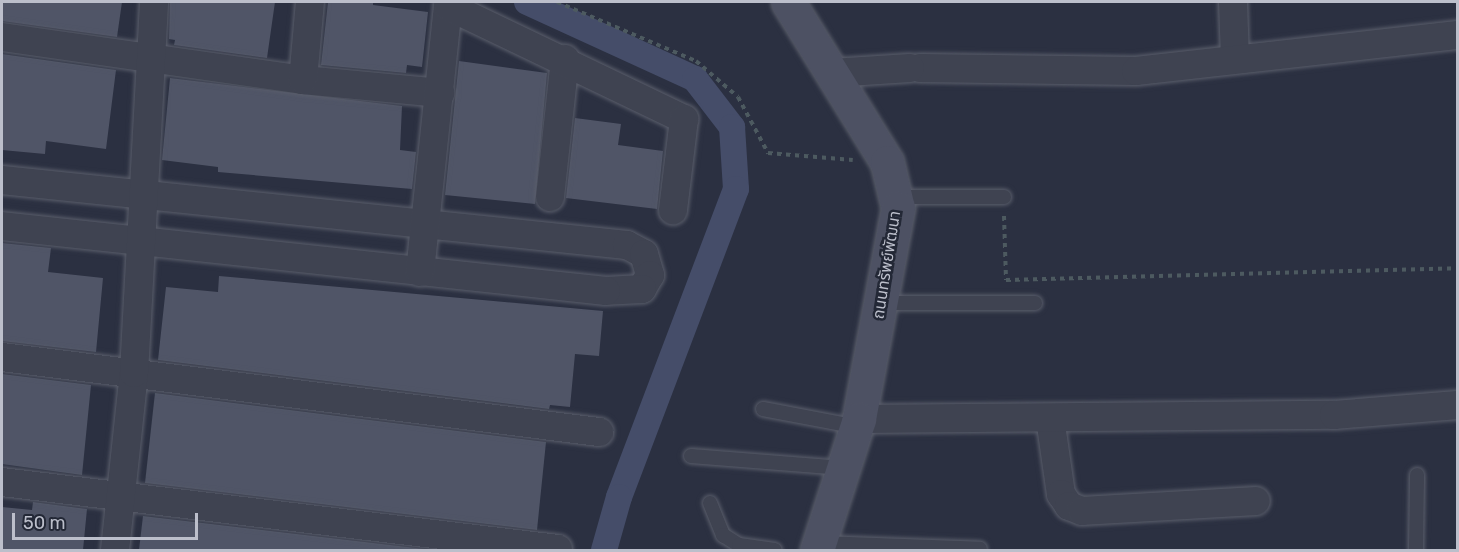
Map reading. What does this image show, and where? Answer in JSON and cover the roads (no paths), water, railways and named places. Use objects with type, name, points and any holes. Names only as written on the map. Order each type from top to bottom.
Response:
[{"type":"street","points":[[115,550],[134,373],[148,56],[154,2]]},
{"type":"street","points":[[303,80],[310,2]]},
{"type":"street","name":"ถนนทรัพย์พัฒนา","points":[[788,2],[887,162],[897,197],[882,303],[858,423],[818,547]]},
{"type":"street","points":[[1233,2],[1235,58]]},
{"type":"street","points":[[420,272],[448,6],[565,59],[684,119],[673,210]]},
{"type":"street","points":[[832,73],[915,68],[1136,71],[1235,58],[1458,35]]},
{"type":"street","points":[[2,37],[148,56],[303,80],[440,93]]},
{"type":"street","points":[[550,196],[565,59]]},
{"type":"street","points":[[2,180],[425,226],[627,245],[644,254],[650,275],[642,289],[628,293],[2,226]]},
{"type":"street","points":[[2,357],[599,432]]},
{"type":"street","points":[[858,423],[1334,415],[1458,405]]},
{"type":"street","points":[[1050,418],[1061,494],[1075,509],[1102,512],[1256,501]]},
{"type":"street","points":[[2,482],[120,494],[558,549]]},
{"type":"lane","points":[[897,197],[1004,197]]},
{"type":"lane","points":[[882,303],[1035,303]]},
{"type":"lane","points":[[763,409],[858,423]]},
{"type":"lane","points":[[691,456],[843,468]]},
{"type":"lane","points":[[1416,550],[1417,475]]},
{"type":"lane","points":[[710,503],[723,535],[739,544],[775,550]]},
{"type":"lane","points":[[818,547],[980,549]]},
{"type":"waterway","points":[[527,2],[695,79],[732,127],[736,189],[619,497],[604,550]]}]
